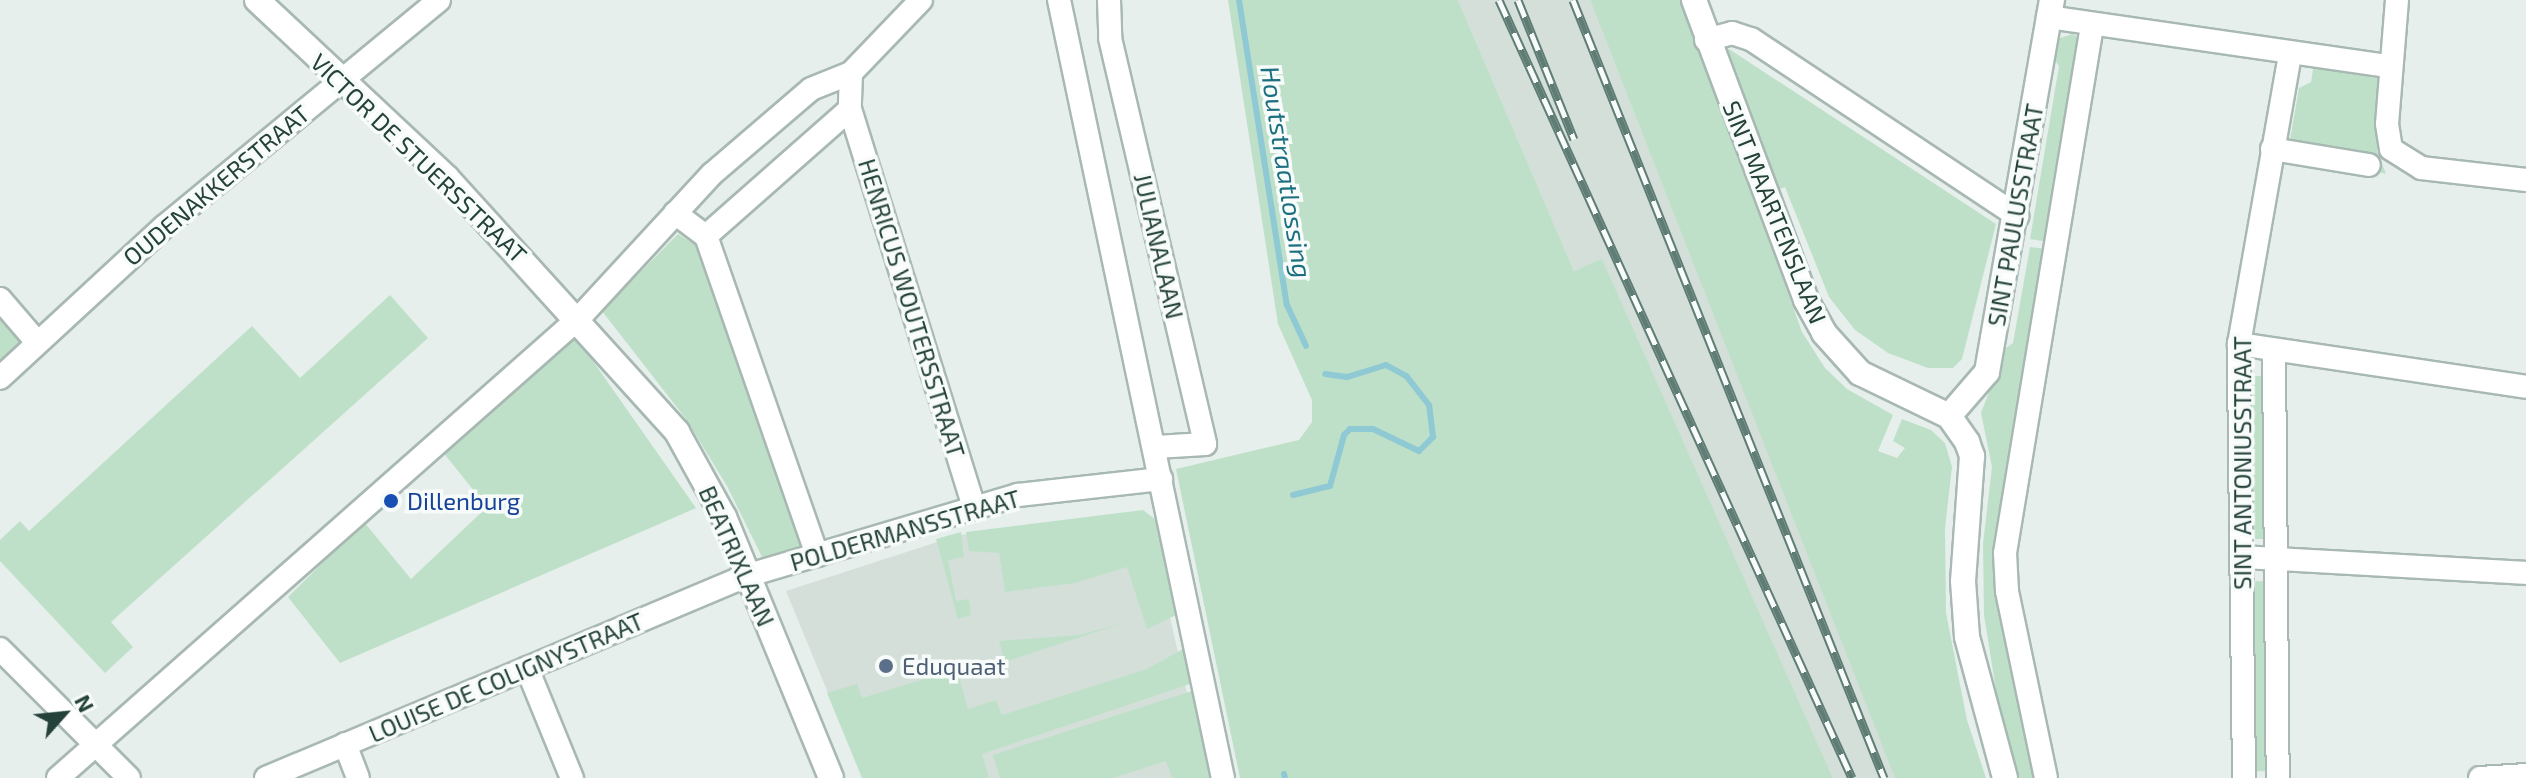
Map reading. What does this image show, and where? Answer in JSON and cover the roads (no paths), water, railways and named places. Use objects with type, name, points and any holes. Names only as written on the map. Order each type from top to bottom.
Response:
[{"type":"street","name":"VICTOR DE STUERSSTRAAT","points":[[257,0],[447,178],[579,318]]},
{"type":"street","name":"OUDENAKKERSTRAAT","points":[[0,378],[36,341],[439,0]]},
{"type":"street","points":[[58,778],[579,318],[712,174],[811,89],[851,73],[921,0]]},
{"type":"street","name":"JULIANALAAN","points":[[1059,0],[1156,447],[1223,778]]},
{"type":"street","name":"JULIANALAAN","points":[[1109,0],[1110,38],[1205,444],[1156,447]]},
{"type":"street","name":"SINT MAARTENSLAAN","points":[[1694,0],[1706,40],[1824,333],[1860,373],[1949,416]]},
{"type":"street","points":[[2397,0],[2387,124],[2391,149],[2404,161],[2526,180]]},
{"type":"street","points":[[2050,9],[2092,26],[2290,55],[2390,66]]},
{"type":"street","name":"SINT PAULUSSTRAAT","points":[[1949,416],[1987,372],[2017,216],[2050,9]]},
{"type":"street","name":"SINT PAULUSSTRAAT","points":[[2046,778],[2007,591],[2005,553],[2092,26]]},
{"type":"street","points":[[1706,40],[1732,33],[1751,39],[2017,216]]},
{"type":"street","name":"SINT ANTONIUSSTRAAT","points":[[2244,778],[2239,344],[2290,55]]},
{"type":"street","name":"HENRICUS WOUTERSSTRAAT","points":[[851,73],[850,109],[974,506]]},
{"type":"street","points":[[706,236],[850,109]]},
{"type":"street","points":[[2272,149],[2369,165]]},
{"type":"street","points":[[675,213],[706,236],[817,555]]},
{"type":"street","points":[[0,299],[36,341]]},
{"type":"street","name":"BEATRIXLAAN","points":[[579,318],[677,432],[724,517],[831,778]]},
{"type":"street","points":[[2239,344],[2274,353],[2526,387]]},
{"type":"street","name":"SINT ANTONIUSSTRAAT","points":[[2274,353],[2278,778]]},
{"type":"street","points":[[1949,416],[1972,456],[1963,581],[1967,637],[2005,778]]},
{"type":"street","name":"POLDERMANSSTRAAT","points":[[746,576],[1018,495],[1161,479]]},
{"type":"street","points":[[2242,557],[2277,556],[2526,573]]},
{"type":"street","name":"LOUISE DE COLIGNYSTRAAT","points":[[266,778],[746,576]]},
{"type":"street","points":[[0,649],[129,778]]},
{"type":"street","points":[[527,668],[572,778]]},
{"type":"street","points":[[345,744],[358,778]]},
{"type":"street","points":[[2480,778],[2526,775]]},
{"type":"waterway","name":"Houtstraatlossing","points":[[1239,0],[1287,305],[1306,346]]},
{"type":"waterway","name":"Houtstraatlossing","points":[[1293,495],[1330,486],[1344,435],[1350,429],[1373,429],[1419,451],[1433,437],[1429,405],[1406,376],[1386,365],[1347,377],[1325,374]]},
{"type":"waterway","name":"Houtstraatlossing","points":[[1284,774],[1285,778]]},
{"type":"railway","points":[[1499,0],[1852,778]]},
{"type":"railway","points":[[1518,0],[1574,139]]},
{"type":"railway","points":[[1573,0],[1884,778]]},
{"type":"place","name":"Dillenburg","points":[[391,501]]},
{"type":"place","name":"Eduquaat","points":[[886,666]]}]
